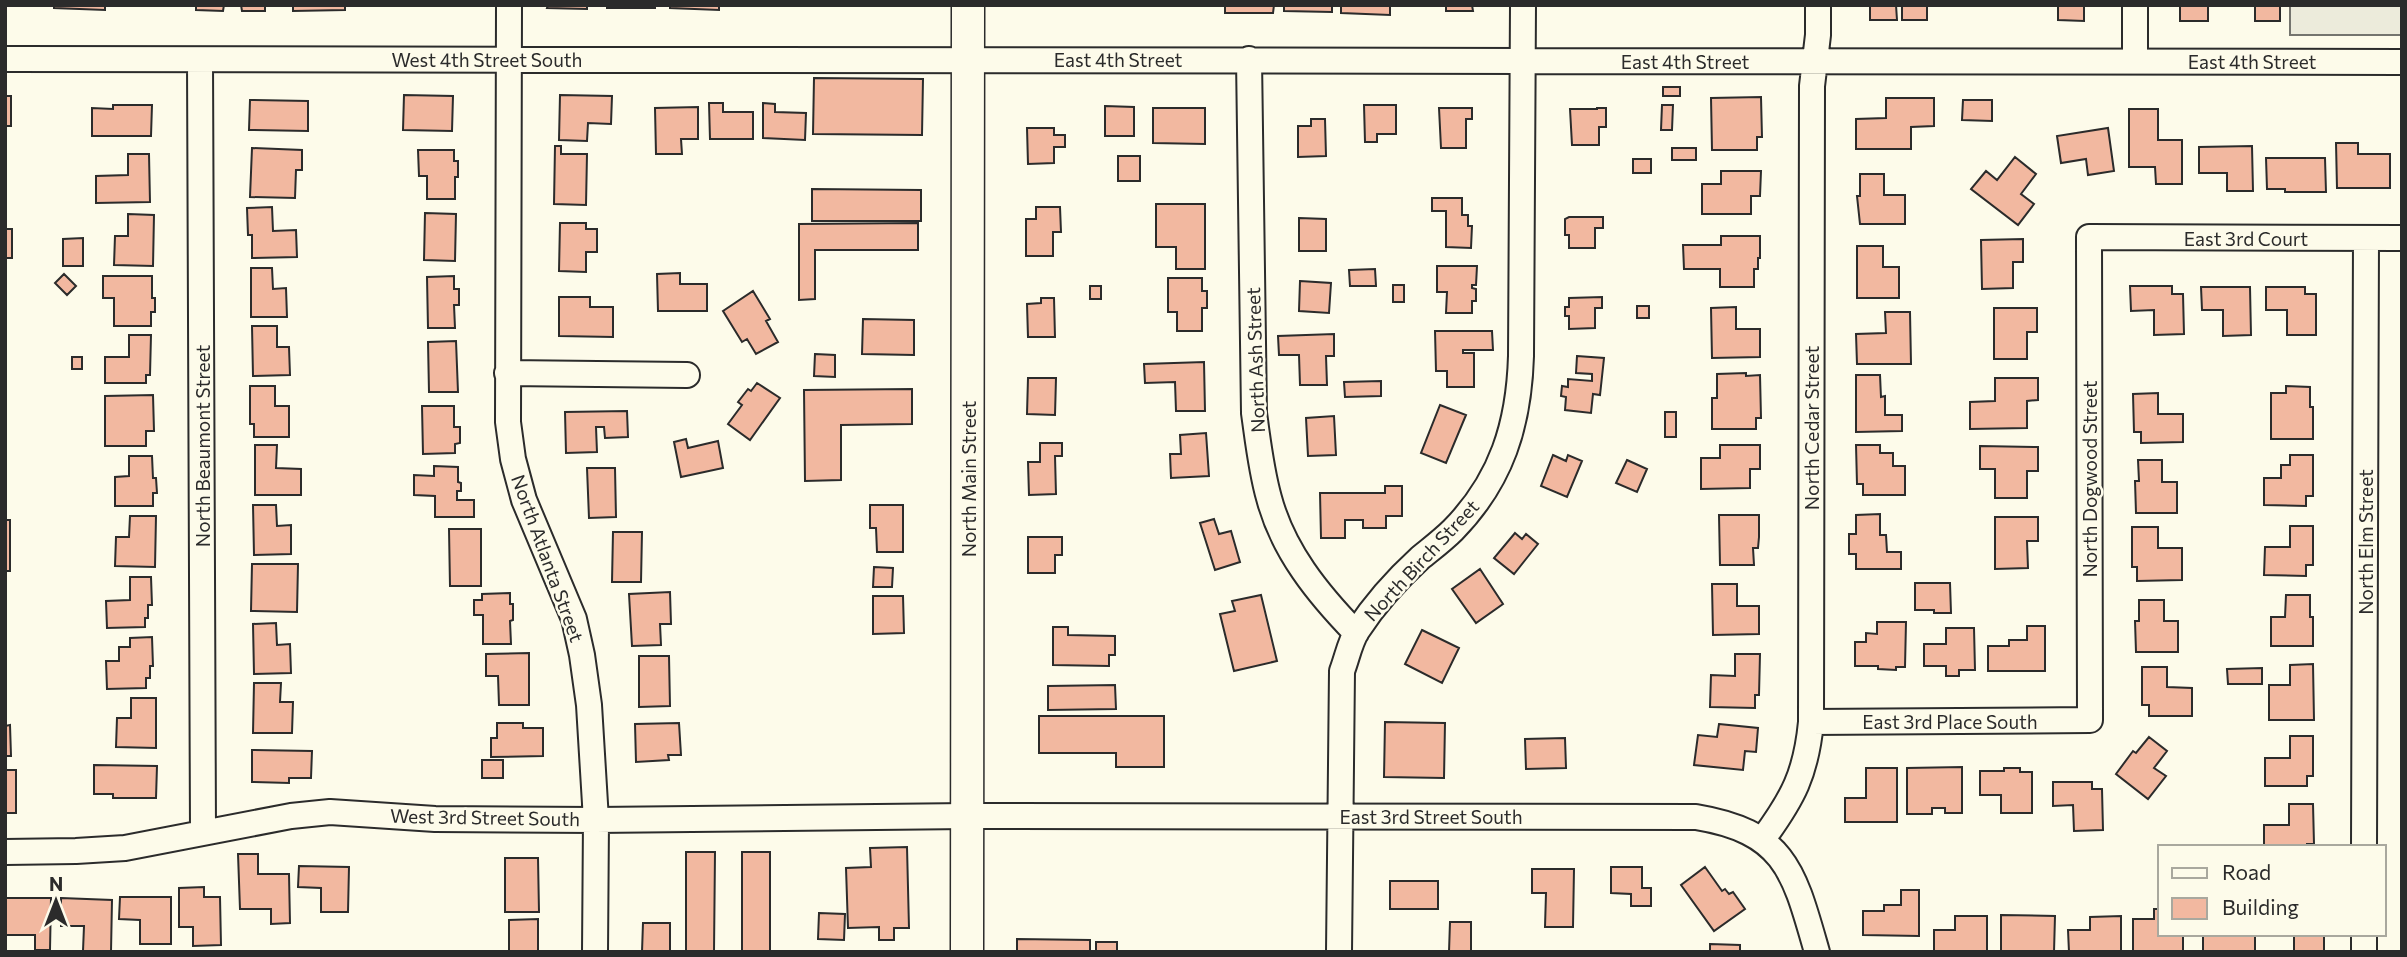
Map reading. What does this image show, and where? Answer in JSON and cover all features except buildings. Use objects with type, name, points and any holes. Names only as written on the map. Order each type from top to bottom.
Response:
[{"type":"main road","name":"North Main Street","points":[[967,952],[968,5]]},
{"type":"street","name":"North Atlanta Street","points":[[509,5],[508,422],[513,459],[524,500],[574,620],[583,656],[589,705],[596,820],[595,952]]},
{"type":"street","name":"North Birch Street","points":[[1339,952],[1342,671],[1356,633],[1385,595],[1453,530],[1476,503],[1507,450],[1515,423],[1521,356],[1523,5]]},
{"type":"street","name":"North Cedar Street","points":[[1763,839],[1795,792],[1804,767],[1811,722],[1812,114],[1818,5]]},
{"type":"street","points":[[2135,5],[2135,61]]},
{"type":"street","name":"North Ash Street","points":[[1249,59],[1254,402],[1261,458],[1269,498],[1283,536],[1303,572],[1356,633]]},
{"type":"street","name":"West 4th Street South","points":[[5,60],[968,60]]},
{"type":"street","name":"North Beaumont Street","points":[[200,60],[203,832]]},
{"type":"street","name":"East 4th Street","points":[[968,60],[2402,62]]},
{"type":"street","name":"East 3rd Court","points":[[2089,237],[2402,238]]},
{"type":"street","name":"North Dogwood Street","points":[[2089,237],[2090,720]]},
{"type":"street","name":"North Elm Street","points":[[2364,845],[2366,238]]},
{"type":"street","points":[[508,373],[687,375]]},
{"type":"street","name":"East 3rd Place South","points":[[1811,722],[2090,720]]},
{"type":"street","name":"West 3rd Street South","points":[[5,852],[125,848],[291,816],[330,812],[435,819],[968,816]]},
{"type":"street","name":"East 3rd Street South","points":[[968,816],[1696,817],[1722,822],[1763,839],[1785,863],[1806,912],[1817,952]]},
{"type":"shaded area","points":[[2290,5],[2402,5],[2402,35],[2290,35]]}]
